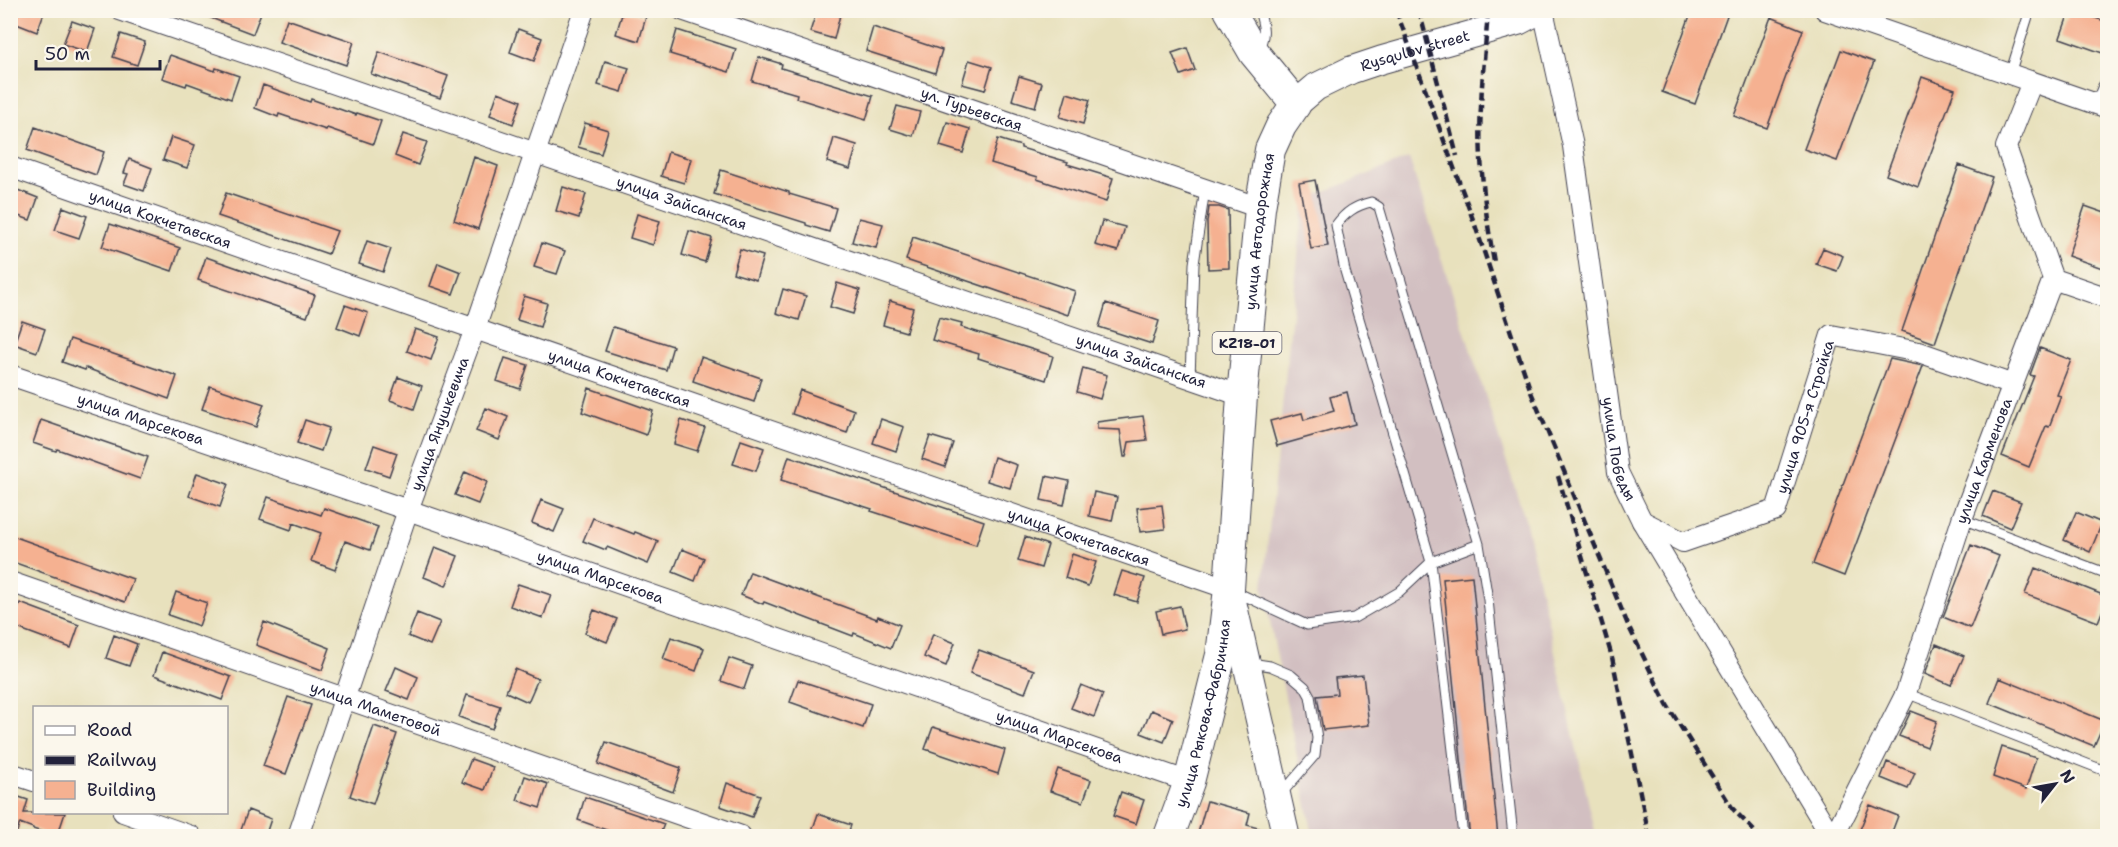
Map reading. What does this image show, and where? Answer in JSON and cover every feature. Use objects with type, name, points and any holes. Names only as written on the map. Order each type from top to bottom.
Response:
[{"type":"main road","points":[[1229,10],[1254,53],[1296,104]]},
{"type":"main road","name":"Rysqulov street","points":[[1296,104],[1316,87],[1351,70],[1509,24],[1542,10]]},
{"type":"main road","name":"улица Автодорожная","points":[[1229,589],[1242,396],[1260,208],[1270,150],[1281,126],[1296,104]]},
{"type":"main road","points":[[1229,589],[1286,837]]},
{"type":"main road","name":"улица Рыкова-Фабричная","points":[[1169,837],[1189,782],[1221,655],[1229,589]]},
{"type":"main road","points":[[1262,737],[1261,769],[1270,837]]},
{"type":"street","name":"улица Зайсанская","points":[[120,10],[1242,396]]},
{"type":"street","name":"улица Янушкевича","points":[[298,837],[408,510],[475,330],[584,10]]},
{"type":"street","name":"ул. Гурьевская","points":[[682,10],[1260,208]]},
{"type":"street","name":"улица Победы","points":[[1542,10],[1573,146],[1618,472],[1642,521],[1833,837]]},
{"type":"street","points":[[1825,10],[2032,82],[2105,100]]},
{"type":"street","points":[[2032,82],[2006,147],[2053,279],[2108,298]]},
{"type":"street","name":"улица Кокчетавская","points":[[10,167],[475,330],[1229,589]]},
{"type":"street","name":"улица Карменова","points":[[1833,837],[1906,693],[1962,519],[2053,279]]},
{"type":"street","name":"улица 905-я Стройка","points":[[1642,521],[1683,542],[1776,510],[1831,335],[1919,352],[2013,384]]},
{"type":"street","name":"улица Марсекова","points":[[10,375],[408,510],[1189,782]]},
{"type":"street","name":"улица Маметовой","points":[[10,582],[741,837]]},
{"type":"street","points":[[10,773],[33,781]]},
{"type":"street","points":[[126,814],[191,837]]},
{"type":"lane","points":[[1254,53],[1263,42],[1264,29],[1260,10]]},
{"type":"lane","points":[[2010,74],[2030,10]]},
{"type":"lane","points":[[1190,378],[1194,264],[1204,189]]},
{"type":"lane","points":[[1463,837],[1431,562],[1345,271],[1336,225],[1344,215],[1362,204],[1371,202],[1379,207],[1479,544],[1488,600],[1514,837]]},
{"type":"lane","points":[[1962,519],[2108,574]]},
{"type":"lane","points":[[1229,589],[1307,625],[1354,618],[1399,592],[1431,562],[1479,544]]},
{"type":"lane","points":[[1246,662],[1270,666],[1291,675],[1305,687],[1310,696],[1317,738],[1315,755],[1277,798]]},
{"type":"lane","points":[[1906,693],[2108,772]]},
{"type":"shaded area","points":[[1409,158],[1525,519],[1596,836],[1313,836],[1263,587],[1304,200]]},
{"type":"building","points":[[19,10],[45,10],[37,32],[14,23]]},
{"type":"building","points":[[195,10],[262,10],[253,34],[195,12]]},
{"type":"building","points":[[817,10],[840,15],[834,39],[810,32]]},
{"type":"building","points":[[1692,10],[1729,10],[1695,104],[1662,92]]},
{"type":"building","points":[[2070,10],[2108,22],[2108,55],[2060,38]]},
{"type":"building","points":[[623,11],[646,17],[639,41],[616,34]]},
{"type":"building","points":[[1771,17],[1803,30],[1767,128],[1734,116]]},
{"type":"building","points":[[287,19],[354,42],[346,65],[279,42]]},
{"type":"building","points":[[72,21],[95,29],[87,52],[63,44]]},
{"type":"building","points":[[873,27],[942,50],[935,73],[866,51]]},
{"type":"building","points":[[518,29],[542,38],[534,61],[510,52]]},
{"type":"building","points":[[677,30],[736,49],[729,72],[670,54]]},
{"type":"building","points":[[121,34],[145,42],[137,65],[113,57]]},
{"type":"building","points":[[1187,48],[1195,70],[1181,75],[1172,53]]},
{"type":"building","points":[[1841,50],[1874,62],[1837,161],[1804,149]]},
{"type":"building","points":[[379,52],[448,76],[440,98],[371,74]]},
{"type":"building","points":[[170,55],[215,71],[216,68],[239,76],[231,99],[187,83],[186,86],[162,78]]},
{"type":"building","points":[[759,57],[782,64],[781,68],[873,96],[866,120],[796,98],[797,94],[752,81]]},
{"type":"building","points":[[969,60],[992,67],[985,90],[962,84]]},
{"type":"building","points":[[605,61],[629,68],[622,92],[598,85]]},
{"type":"building","points":[[1019,76],[1042,83],[1035,107],[1012,100]]},
{"type":"building","points":[[1922,77],[1955,89],[1918,187],[1886,175]]},
{"type":"building","points":[[263,85],[310,102],[311,99],[381,121],[373,144],[279,114],[278,117],[255,108]]},
{"type":"building","points":[[498,92],[521,101],[513,124],[490,115]]},
{"type":"building","points":[[1067,93],[1090,100],[1083,124],[1060,117]]},
{"type":"building","points":[[897,106],[920,112],[913,136],[890,129]]},
{"type":"building","points":[[947,122],[970,129],[963,153],[940,146]]},
{"type":"building","points":[[585,123],[608,130],[601,154],[578,147]]},
{"type":"building","points":[[35,127],[104,152],[96,175],[27,150]]},
{"type":"building","points":[[403,134],[427,142],[418,165],[395,156]]},
{"type":"building","points":[[171,137],[195,145],[187,168],[163,160]]},
{"type":"building","points":[[834,138],[857,145],[850,169],[827,162]]},
{"type":"building","points":[[998,139],[1113,178],[1106,202],[1037,179],[1038,177],[991,163]]},
{"type":"building","points":[[668,152],[691,159],[684,183],[661,176]]},
{"type":"building","points":[[474,157],[498,166],[478,229],[454,220]]},
{"type":"building","points":[[129,159],[152,168],[144,191],[124,184],[128,174],[124,173]]},
{"type":"building","points":[[1959,165],[1992,177],[1935,343],[1902,331]]},
{"type":"building","points":[[721,170],[836,208],[829,232],[714,194]]},
{"type":"building","points":[[1315,180],[1328,246],[1311,249],[1299,183]]},
{"type":"building","points":[[563,187],[586,194],[579,218],[556,211]]},
{"type":"building","points":[[15,189],[38,198],[30,220],[10,213],[10,201]]},
{"type":"building","points":[[226,193],[337,231],[328,254],[218,216]]},
{"type":"building","points":[[2085,206],[2108,214],[2108,270],[2068,256]]},
{"type":"building","points":[[63,207],[87,216],[79,238],[55,230]]},
{"type":"building","points":[[1209,207],[1228,210],[1229,268],[1208,269]]},
{"type":"building","points":[[637,214],[660,221],[653,245],[630,238]]},
{"type":"building","points":[[859,218],[883,224],[876,248],[852,242]]},
{"type":"building","points":[[1102,221],[1125,227],[1118,251],[1095,245]]},
{"type":"building","points":[[110,224],[180,248],[172,271],[102,247]]},
{"type":"building","points":[[689,231],[712,238],[705,262],[682,255]]},
{"type":"building","points":[[913,237],[1075,291],[1068,315],[906,260]]},
{"type":"building","points":[[367,241],[391,249],[383,272],[359,264]]},
{"type":"building","points":[[542,243],[565,251],[557,274],[534,267]]},
{"type":"building","points":[[1823,248],[1843,256],[1837,271],[1816,264]]},
{"type":"building","points":[[740,249],[763,256],[756,280],[733,273]]},
{"type":"building","points":[[206,257],[315,295],[307,317],[198,280]]},
{"type":"building","points":[[438,263],[461,272],[453,294],[430,286]]},
{"type":"building","points":[[837,283],[860,290],[853,314],[830,307]]},
{"type":"building","points":[[783,289],[806,296],[799,320],[776,313]]},
{"type":"building","points":[[524,296],[547,303],[540,327],[517,320]]},
{"type":"building","points":[[890,301],[913,308],[906,332],[883,325]]},
{"type":"building","points":[[1106,303],[1159,321],[1152,344],[1099,327]]},
{"type":"building","points":[[345,305],[368,313],[360,336],[337,327]]},
{"type":"building","points":[[939,317],[962,323],[961,327],[1053,356],[1046,380],[978,358],[979,354],[932,340]]},
{"type":"building","points":[[22,321],[45,329],[37,352],[14,344]]},
{"type":"building","points":[[613,327],[673,346],[666,370],[605,351]]},
{"type":"building","points":[[415,329],[439,337],[431,360],[407,351]]},
{"type":"building","points":[[70,339],[177,376],[169,399],[86,368],[85,370],[62,362]]},
{"type":"building","points":[[2040,348],[2071,360],[2057,395],[2061,396],[2049,427],[2046,426],[2029,467],[2002,456],[2034,376],[2030,375]]},
{"type":"building","points":[[701,357],[761,378],[754,402],[693,381]]},
{"type":"building","points":[[505,358],[528,365],[520,389],[497,381]]},
{"type":"building","points":[[1890,359],[1923,366],[1844,576],[1813,564]]},
{"type":"building","points":[[1083,368],[1107,375],[1100,399],[1077,392]]},
{"type":"building","points":[[398,377],[422,386],[414,409],[390,400]]},
{"type":"building","points":[[210,386],[264,404],[256,427],[202,409]]},
{"type":"building","points":[[589,388],[653,411],[646,435],[582,412]]},
{"type":"building","points":[[800,390],[854,410],[847,433],[792,414]]},
{"type":"building","points":[[1347,392],[1355,424],[1277,446],[1270,421],[1302,413],[1304,420],[1334,411],[1330,397]]},
{"type":"building","points":[[486,408],[508,417],[499,440],[476,431]]},
{"type":"building","points":[[1143,416],[1147,440],[1129,442],[1126,457],[1124,457],[1120,430],[1097,429],[1097,422]]},
{"type":"building","points":[[881,419],[904,427],[896,451],[873,443]]},
{"type":"building","points":[[41,420],[148,457],[140,479],[57,449],[56,451],[33,443]]},
{"type":"building","points":[[305,420],[329,428],[321,451],[297,443]]},
{"type":"building","points":[[681,420],[705,428],[697,451],[674,444]]},
{"type":"building","points":[[930,436],[953,443],[945,467],[922,459]]},
{"type":"building","points":[[741,440],[764,448],[756,471],[733,464]]},
{"type":"building","points":[[374,445],[397,453],[389,476],[366,468]]},
{"type":"building","points":[[789,456],[984,521],[976,545],[781,480]]},
{"type":"building","points":[[994,457],[1017,465],[1010,488],[987,481]]},
{"type":"building","points":[[465,472],[487,482],[478,504],[455,495]]},
{"type":"building","points":[[197,473],[228,484],[220,507],[189,496]]},
{"type":"building","points":[[1046,476],[1069,481],[1064,505],[1041,500]]},
{"type":"building","points":[[1993,491],[2021,502],[2010,528],[1983,516]]},
{"type":"building","points":[[1094,492],[1117,497],[1112,521],[1089,516]]},
{"type":"building","points":[[268,497],[321,515],[324,508],[378,527],[370,550],[345,541],[335,570],[311,561],[321,533],[293,523],[291,530],[260,519]]},
{"type":"building","points":[[541,500],[564,509],[554,532],[532,523]]},
{"type":"building","points":[[1162,505],[1165,529],[1140,532],[1137,508]]},
{"type":"building","points":[[2076,512],[2102,523],[2090,552],[2064,540]]},
{"type":"building","points":[[593,518],[658,541],[648,564],[607,547],[606,550],[583,541]]},
{"type":"building","points":[[10,535],[133,579],[125,602],[10,561]]},
{"type":"building","points":[[1025,537],[1048,545],[1041,568],[1018,561]]},
{"type":"building","points":[[1971,545],[1999,556],[1970,628],[1943,617]]},
{"type":"building","points":[[435,547],[458,556],[446,586],[424,577]]},
{"type":"building","points":[[682,549],[704,558],[695,581],[673,572]]},
{"type":"building","points":[[1072,554],[1096,562],[1088,586],[1065,578]]},
{"type":"building","points":[[2035,568],[2108,597],[2098,622],[2025,594]]},
{"type":"building","points":[[1122,571],[1145,578],[1137,602],[1114,595]]},
{"type":"building","points":[[750,572],[877,619],[878,616],[900,625],[891,648],[854,633],[853,636],[741,595]]},
{"type":"building","points":[[1472,576],[1498,837],[1470,837],[1443,579]]},
{"type":"building","points":[[518,584],[551,595],[543,618],[510,606]]},
{"type":"building","points":[[176,592],[207,603],[199,626],[168,615]]},
{"type":"building","points":[[20,603],[79,625],[71,648],[12,626]]},
{"type":"building","points":[[1180,606],[1185,629],[1161,634],[1156,611]]},
{"type":"building","points":[[594,610],[617,619],[607,642],[585,633]]},
{"type":"building","points":[[417,613],[440,622],[430,645],[408,636]]},
{"type":"building","points":[[264,622],[330,648],[322,670],[256,645]]},
{"type":"building","points":[[933,634],[955,643],[946,666],[924,657]]},
{"type":"building","points":[[114,635],[137,644],[129,666],[106,658]]},
{"type":"building","points":[[671,637],[704,648],[696,671],[663,659]]},
{"type":"building","points":[[1936,644],[1964,656],[1951,685],[1925,674]]},
{"type":"building","points":[[979,650],[1034,670],[1025,693],[970,673]]},
{"type":"building","points":[[162,652],[231,677],[222,700],[154,675]]},
{"type":"building","points":[[729,658],[752,666],[744,689],[721,681]]},
{"type":"building","points":[[396,667],[418,677],[409,700],[386,691]]},
{"type":"building","points":[[515,669],[538,679],[528,702],[506,692]]},
{"type":"building","points":[[1363,675],[1369,725],[1323,730],[1317,696],[1337,694],[1335,678]]},
{"type":"building","points":[[1999,678],[2105,721],[2094,746],[1989,703]]},
{"type":"building","points":[[798,680],[871,704],[863,728],[790,702]]},
{"type":"building","points":[[1081,685],[1103,694],[1094,717],[1071,708]]},
{"type":"building","points":[[467,695],[500,706],[492,729],[459,717]]},
{"type":"building","points":[[288,697],[311,705],[286,774],[263,766]]},
{"type":"building","points":[[1151,710],[1173,719],[1164,742],[1141,733]]},
{"type":"building","points":[[1911,711],[1937,721],[1927,747],[1899,736]]},
{"type":"building","points":[[374,726],[397,734],[373,804],[350,796]]},
{"type":"building","points":[[933,727],[1005,750],[998,774],[925,749]]},
{"type":"building","points":[[606,742],[681,768],[673,792],[598,764]]},
{"type":"building","points":[[2002,747],[2036,758],[2026,789],[1993,777]]},
{"type":"building","points":[[471,759],[493,767],[485,790],[462,782]]},
{"type":"building","points":[[1887,762],[1915,773],[1908,789],[1881,778]]},
{"type":"building","points":[[1058,769],[1091,780],[1083,802],[1050,791]]},
{"type":"building","points":[[525,776],[548,784],[540,808],[517,800]]},
{"type":"building","points":[[727,783],[760,795],[752,817],[720,806]]},
{"type":"building","points":[[1121,792],[1144,800],[1136,824],[1113,816]]},
{"type":"building","points":[[10,794],[28,800],[24,813],[65,814],[57,837],[20,823],[15,837],[10,837]]},
{"type":"building","points":[[585,797],[664,824],[659,837],[626,837],[578,820]]},
{"type":"building","points":[[1207,801],[1250,813],[1247,825],[1269,831],[1270,837],[1212,837],[1198,833]]},
{"type":"building","points":[[1870,805],[1898,816],[1890,837],[1857,837]]},
{"type":"building","points":[[248,810],[271,819],[265,837],[249,837],[240,833]]},
{"type":"building","points":[[818,814],[851,825],[847,837],[810,837]]},
{"type":"railway","points":[[1396,10],[1475,225],[1531,392],[1628,625],[1667,705],[1733,809],[1759,836]]},
{"type":"railway","points":[[1419,10],[1457,156]]},
{"type":"railway","points":[[1488,10],[1480,146],[1485,204],[1494,262]]},
{"type":"railway","points":[[1558,476],[1612,657],[1649,836]]}]
